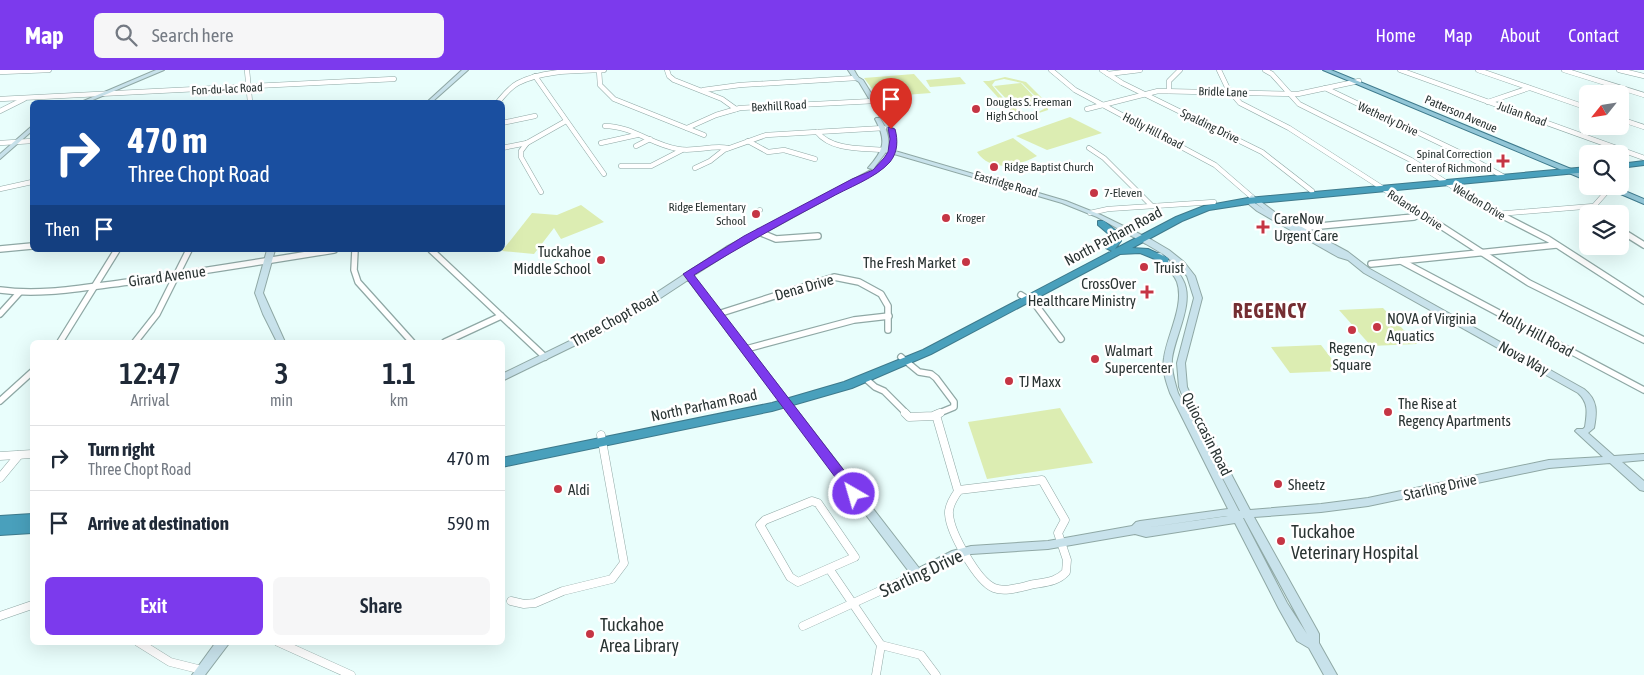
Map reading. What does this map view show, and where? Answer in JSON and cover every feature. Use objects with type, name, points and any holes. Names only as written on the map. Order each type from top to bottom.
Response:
[{"type":"highway","points":[[1629,161],[1644,159]]},
{"type":"highway","points":[[1629,165],[1644,163]]},
{"type":"highway","name":"North Parham Road","points":[[1569,169],[1579,167]]},
{"type":"highway","name":"North Parham Road","points":[[505,462],[602,439],[784,401],[866,379],[1109,253],[1189,209],[1214,202],[1579,169]]},
{"type":"highway","name":"North Parham Road","points":[[1158,227],[1200,210],[1252,199],[1312,191],[1379,187]]},
{"type":"highway","points":[[1101,223],[1116,235],[1116,241],[1109,253]]},
{"type":"highway","points":[[1109,253],[1138,250],[1149,252],[1165,260]]},
{"type":"highway","name":"North Parham Road","points":[[784,401],[904,359]]},
{"type":"highway","name":"North Parham Road","points":[[505,455],[602,439]]},
{"type":"highway","points":[[0,521],[30,519]]},
{"type":"highway","points":[[0,530],[30,528]]},
{"type":"main road","points":[[89,100],[161,70]]},
{"type":"main road","points":[[431,100],[465,70]]},
{"type":"main road","points":[[851,70],[856,78],[861,81],[884,128],[889,152]]},
{"type":"main road","name":"Patterson Avenue","points":[[1326,70],[1357,81]]},
{"type":"main road","name":"Patterson Avenue","points":[[1332,70],[1579,173]]},
{"type":"main road","points":[[870,101],[889,126],[898,150],[910,158]]},
{"type":"main road","points":[[0,157],[30,130]]},
{"type":"main road","name":"Three Chopt Road","points":[[505,377],[624,318],[688,274],[759,232],[871,174],[884,164],[894,139]]},
{"type":"main road","name":"Three Chopt Road","points":[[855,181],[889,152]]},
{"type":"main road","name":"Eastridge Road","points":[[889,152],[1054,198],[1090,213],[1136,238]]},
{"type":"main road","points":[[884,164],[895,158],[910,158]]},
{"type":"main road","points":[[1629,194],[1644,200]]},
{"type":"main road","name":"Holly Hill Road","points":[[1252,199],[1350,258]]},
{"type":"main road","name":"Holly Hill Road","points":[[1252,199],[1259,210],[1341,255],[1350,258]]},
{"type":"main road","name":"Eastridge Road","points":[[1090,213],[1101,223],[1136,238]]},
{"type":"main road","name":"Quioccasin Road","points":[[1136,238],[1165,260],[1179,276],[1184,292],[1169,351],[1168,368],[1170,382],[1200,446],[1301,637],[1313,644],[1332,675]]},
{"type":"main road","name":"Quioccasin Road","points":[[1136,238],[1166,252],[1181,264],[1190,276],[1197,291],[1198,305],[1180,368],[1183,387],[1195,415],[1275,568],[1313,634],[1313,644]]},
{"type":"main road","points":[[270,252],[260,287],[260,299],[281,340]]},
{"type":"main road","name":"Nova Way","points":[[1350,258],[1367,272],[1581,390],[1592,404],[1589,428],[1583,430],[1603,453],[1614,459],[1644,487]]},
{"type":"main road","points":[[688,274],[917,574]]},
{"type":"main road","name":"Starling Drive","points":[[917,574],[964,552],[980,549],[1061,543],[1134,530],[1146,533],[1231,520],[1236,515],[1368,502],[1541,465],[1644,457]]},
{"type":"main road","points":[[200,673],[222,645]]},
{"type":"street","points":[[0,74],[8,71],[49,70]]},
{"type":"street","points":[[247,70],[250,100]]},
{"type":"street","points":[[599,70],[600,85],[614,99],[704,135]]},
{"type":"street","points":[[500,100],[517,84],[535,76],[604,70]]},
{"type":"street","points":[[667,70],[674,80],[722,98],[736,109]]},
{"type":"street","name":"Holly Hill Road","points":[[1051,70],[1069,86],[1216,165],[1252,199]]},
{"type":"street","name":"Spalding Drive","points":[[1102,70],[1144,94],[1262,152],[1312,191]]},
{"type":"street","points":[[1108,74],[1140,70]]},
{"type":"street","points":[[1169,90],[1169,81],[1180,70]]},
{"type":"street","name":"Rolando Drive","points":[[1219,70],[1230,92],[1243,105],[1289,128],[1536,287],[1644,340]]},
{"type":"street","name":"Weldon Drive","points":[[1265,70],[1272,74],[1288,94],[1300,104],[1411,160],[1497,214],[1556,244],[1644,301]]},
{"type":"street","name":"Julian Road","points":[[1400,70],[1644,159]]},
{"type":"street","points":[[1478,70],[1579,105]]},
{"type":"street","points":[[1564,70],[1644,95]]},
{"type":"street","points":[[1619,70],[1644,76]]},
{"type":"street","points":[[535,76],[604,174]]},
{"type":"street","points":[[703,90],[740,85],[856,78]]},
{"type":"street","name":"Fon-du-lac Road","points":[[0,99],[248,88],[394,79]]},
{"type":"street","name":"Bridle Lane","points":[[1087,109],[1144,94],[1169,90],[1288,94],[1306,93],[1357,81]]},
{"type":"street","name":"Wetherly Drive","points":[[1325,88],[1467,156],[1501,175]]},
{"type":"street","points":[[1488,102],[1529,88]]},
{"type":"street","points":[[0,112],[25,98]]},
{"type":"street","name":"Bexhill Road","points":[[687,128],[716,115],[736,109],[870,101]]},
{"type":"street","points":[[505,122],[535,116]]},
{"type":"street","points":[[505,147],[527,143],[566,121]]},
{"type":"street","points":[[1629,122],[1644,127]]},
{"type":"street","points":[[605,126],[616,126],[670,147],[683,150]]},
{"type":"street","points":[[695,168],[728,148],[766,135],[884,128]]},
{"type":"street","points":[[818,132],[822,139],[832,144],[889,152]]},
{"type":"street","points":[[601,143],[639,135]]},
{"type":"street","points":[[636,146],[650,139]]},
{"type":"street","points":[[0,143],[30,141]]},
{"type":"street","points":[[748,141],[768,152],[784,150],[815,159]]},
{"type":"street","points":[[527,143],[521,151],[521,157],[541,192]]},
{"type":"street","points":[[621,166],[651,166],[683,150],[712,146],[728,148]]},
{"type":"street","points":[[1089,148],[1104,158],[1151,205]]},
{"type":"street","points":[[0,189],[30,182]]},
{"type":"street","points":[[1090,213],[1108,208],[1214,202]]},
{"type":"street","points":[[1497,214],[1579,206]]},
{"type":"street","points":[[1299,228],[1424,216]]},
{"type":"street","points":[[759,232],[776,239],[818,236]]},
{"type":"street","points":[[1629,234],[1644,245]]},
{"type":"street","points":[[1636,238],[1644,238]]},
{"type":"street","points":[[1371,264],[1556,244]]},
{"type":"street","points":[[0,249],[30,246]]},
{"type":"street","points":[[61,340],[116,252]]},
{"type":"street","points":[[137,340],[152,322],[188,252]]},
{"type":"street","name":"Girard Avenue","points":[[0,290],[42,293],[177,275],[322,252]]},
{"type":"street","points":[[356,252],[354,270],[358,282],[410,340]]},
{"type":"street","points":[[433,252],[545,357]]},
{"type":"street","name":"Holly Hill Road","points":[[1401,261],[1644,390]]},
{"type":"street","name":"Dena Drive","points":[[718,314],[828,277],[837,276],[846,278],[881,295],[886,300],[889,316],[888,330]]},
{"type":"street","points":[[0,314],[19,292]]},
{"type":"street","points":[[1025,297],[1035,304],[1061,339]]},
{"type":"street","points":[[449,340],[501,316]]},
{"type":"street","points":[[746,349],[854,320],[889,316]]},
{"type":"street","points":[[866,379],[875,387],[884,391],[908,417],[936,415],[954,407],[954,402],[934,376],[919,372],[904,359]]},
{"type":"street","points":[[0,401],[30,374]]},
{"type":"street","points":[[936,415],[958,491]]},
{"type":"street","points":[[511,601],[524,604],[535,603],[563,592],[612,579],[619,572],[624,563],[602,439]]},
{"type":"street","points":[[0,456],[30,454]]},
{"type":"street","points":[[0,478],[18,455]]},
{"type":"street","points":[[1044,480],[1065,520],[1058,531],[1061,543],[1069,564],[1062,576],[1054,580],[998,590],[988,585],[964,552],[950,515],[950,508],[958,491],[963,488],[1044,480]]},
{"type":"street","points":[[808,502],[818,503],[855,555],[853,559],[830,570],[802,582],[795,582],[760,527],[761,522],[808,502]]},
{"type":"street","points":[[830,570],[882,644],[921,655],[936,675]]},
{"type":"street","name":"Starling Drive","points":[[803,626],[917,574]]},
{"type":"street","points":[[0,616],[30,606]]},
{"type":"street","points":[[876,675],[882,644]]},
{"type":"street","points":[[143,645],[170,662],[200,673]]},
{"type":"street","points":[[285,645],[351,675]]},
{"type":"green space","points":[[914,74],[931,93],[878,97],[864,78]]},
{"type":"green space","points":[[960,77],[966,84],[930,87],[926,80]]},
{"type":"green space","points":[[1005,77],[1026,82],[1048,104],[1048,110],[1036,114],[1013,114],[983,81]],"holes":[[[1004,79],[1022,83],[1043,104],[1044,109],[1028,113],[1014,108],[992,85],[995,81]]]},
{"type":"green space","points":[[1021,83],[1042,105],[1014,107],[994,86]]},
{"type":"green space","points":[[1070,117],[1102,133],[1047,150],[1016,136]]},
{"type":"green space","points":[[1013,138],[1037,156],[1022,163],[1005,166],[990,163],[977,152]]},
{"type":"green space","points":[[581,205],[604,222],[561,239],[554,228],[534,254],[505,251],[505,247],[532,213],[557,215]]},
{"type":"green space","name":"NOVA of Virginia Aquatics","points":[[1383,308],[1417,344],[1371,346],[1339,310]]},
{"type":"green space","points":[[1321,345],[1341,371],[1290,373],[1271,347]]},
{"type":"green space","points":[[1060,408],[1093,463],[987,479],[968,422]]},
{"type":"place","name":"Douglas S. Freeman High School","points":[[976,109]]},
{"type":"place","name":"Spinal Correction Center of Richmond","points":[[1503,161]]},
{"type":"place","name":"Ridge Baptist Church","points":[[994,167]]},
{"type":"place","name":"7-Eleven","points":[[1094,193]]},
{"type":"place","name":"Ridge Elementary School","points":[[756,214]]},
{"type":"place","name":"Kroger","points":[[946,218]]},
{"type":"place","name":"CareNow Urgent Care","points":[[1263,227]]},
{"type":"place","name":"Tuckahoe Middle School","points":[[601,260]]},
{"type":"place","name":"The Fresh Market","points":[[966,262]]},
{"type":"place","name":"Truist","points":[[1144,267]]},
{"type":"place","name":"CrossOver Healthcare Ministry","points":[[1147,292]]},
{"type":"place","name":"NOVA of Virginia Aquatics","points":[[1377,327]]},
{"type":"place","name":"Regency Square","points":[[1352,330]]},
{"type":"place","name":"Walmart Supercenter","points":[[1095,359]]},
{"type":"place","name":"TJ Maxx","points":[[1009,381]]},
{"type":"place","name":"The Rise at Regency Apartments","points":[[1388,412]]},
{"type":"place","name":"Sheetz","points":[[1278,484]]},
{"type":"place","name":"Aldi","points":[[558,489]]},
{"type":"place","name":"Tuckahoe Veterinary Hospital","points":[[1281,541]]},
{"type":"place","name":"Tuckahoe Area Library","points":[[590,634]]},
{"type":"district","name":"REGENCY","points":[[1270,310]]},
{"type":"route","points":[[854,494],[688,274],[748,238],[876,171],[892,152],[894,139],[891,129]]}]
